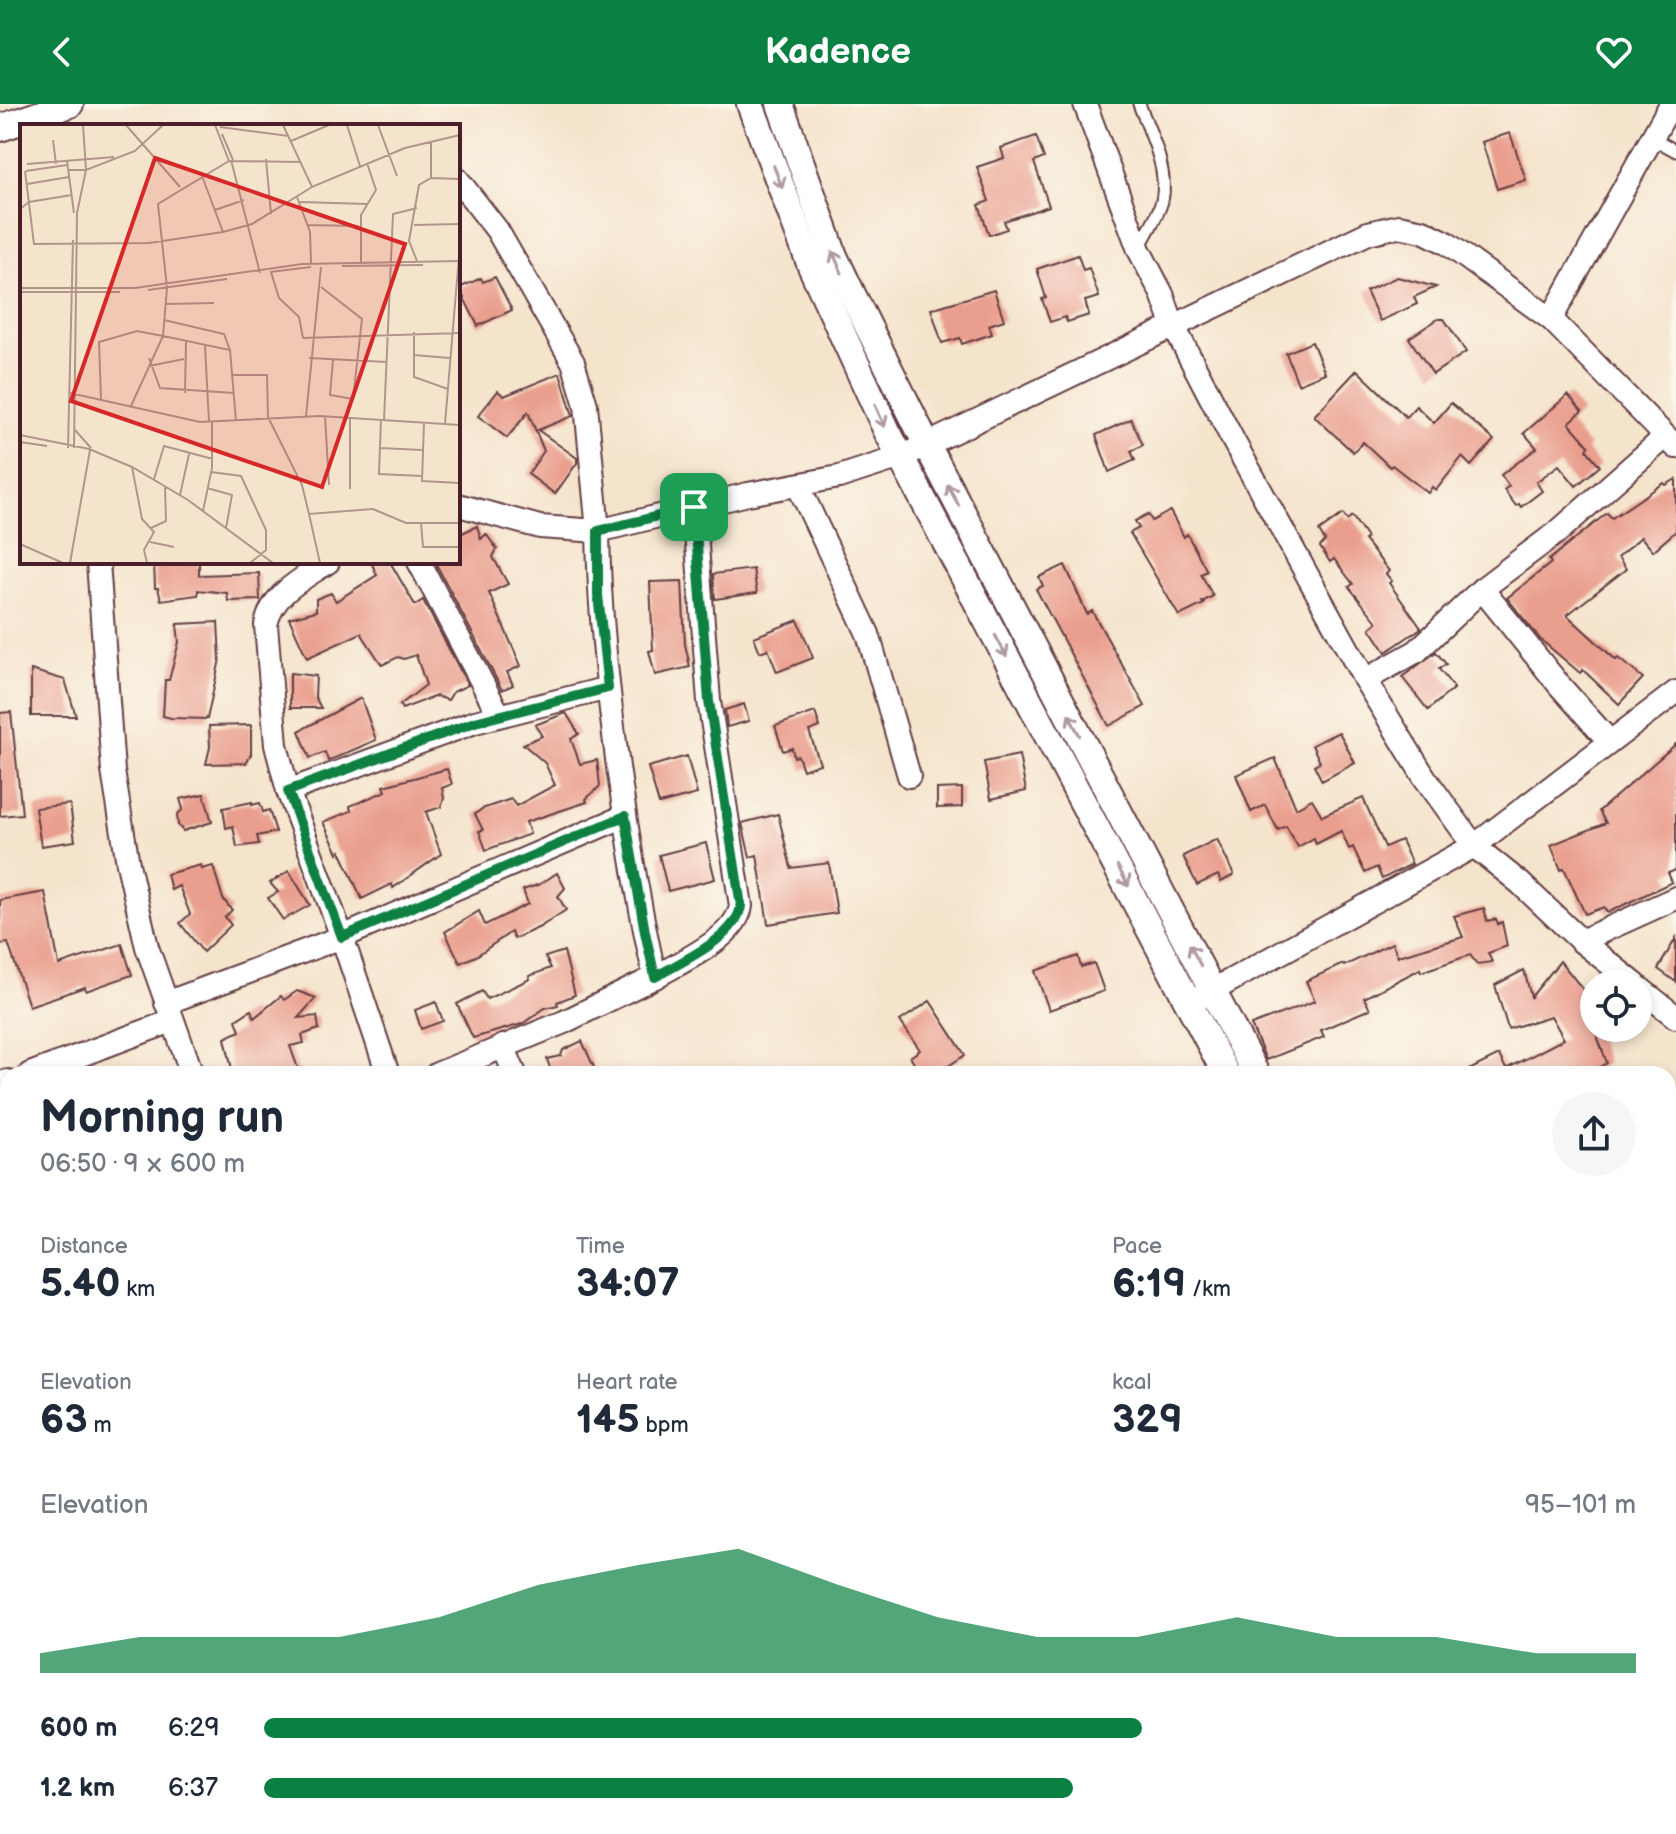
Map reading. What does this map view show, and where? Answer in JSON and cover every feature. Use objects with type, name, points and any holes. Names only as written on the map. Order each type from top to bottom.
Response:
[{"type":"street","points":[[750,104],[811,266],[901,457],[1202,996],[1250,1066]]},
{"type":"street","points":[[780,104],[834,256],[1202,996],[1218,1066]]},
{"type":"street","points":[[1085,104],[1139,250],[1162,294],[1173,325],[1365,680],[1425,778],[1474,846],[1617,970]]},
{"type":"street","points":[[1551,319],[1671,104]]},
{"type":"street","points":[[0,128],[58,111]]},
{"type":"street","points":[[460,183],[497,230],[573,362],[586,405],[598,531],[598,595],[608,688],[625,816],[655,977]]},
{"type":"street","points":[[460,506],[540,527],[598,531],[694,507],[839,477],[901,457],[1368,233],[1399,226],[1423,231],[1445,242],[1551,319],[1670,442],[1482,589],[1417,651],[1365,680]]},
{"type":"street","points":[[798,485],[868,634],[909,776]]},
{"type":"street","points":[[456,1066],[564,1022],[655,977],[720,938],[740,915],[709,701],[694,507]]},
{"type":"street","points":[[98,564],[113,771],[131,878],[147,947],[189,1066]]},
{"type":"street","points":[[325,564],[278,598],[269,610],[266,625],[276,745],[288,791],[385,1066]]},
{"type":"street","points":[[420,564],[499,715]]},
{"type":"street","points":[[1482,589],[1609,741]]},
{"type":"street","points":[[288,791],[423,739],[499,715],[608,688]]},
{"type":"street","points":[[1202,996],[1474,846],[1676,692]]},
{"type":"street","points":[[48,1066],[625,816]]},
{"type":"street","points":[[1581,941],[1676,898]]},
{"type":"street","points":[[1652,998],[1676,1017]]},
{"type":"street","points":[[503,1046],[512,1066]]},
{"type":"lane","points":[[1139,104],[1162,168],[1163,191],[1161,203],[1139,250]]},
{"type":"lane","points":[[1652,138],[1676,151]]},
{"type":"building","points":[[1510,133],[1526,180],[1497,189],[1482,142]]},
{"type":"building","points":[[1036,136],[1044,158],[1034,162],[1049,206],[1004,221],[1007,229],[989,235],[979,205],[989,201],[977,167],[1004,158],[1001,148]]},
{"type":"building","points":[[1078,255],[1083,270],[1089,268],[1099,297],[1085,301],[1089,315],[1067,322],[1065,317],[1050,322],[1037,269]]},
{"type":"building","points":[[495,277],[512,310],[478,326],[460,288],[481,278],[483,282]]},
{"type":"building","points":[[1397,277],[1436,287],[1414,297],[1417,304],[1380,321],[1366,291]]},
{"type":"building","points":[[994,290],[1004,320],[989,325],[992,334],[962,344],[960,338],[942,343],[931,309]]},
{"type":"building","points":[[1438,319],[1444,319],[1466,352],[1433,374],[1409,338]]},
{"type":"building","points":[[1312,342],[1325,373],[1298,384],[1286,353]]},
{"type":"building","points":[[1357,370],[1406,417],[1416,406],[1434,423],[1451,403],[1494,440],[1471,466],[1462,457],[1436,490],[1432,487],[1428,493],[1392,465],[1390,467],[1363,442],[1353,452],[1314,416]]},
{"type":"building","points":[[560,373],[573,416],[538,430],[577,458],[577,463],[555,494],[528,474],[544,451],[528,412],[507,438],[478,416],[498,391],[504,396]]},
{"type":"building","points":[[1568,395],[1582,411],[1569,423],[1589,446],[1587,450],[1600,466],[1576,486],[1559,465],[1536,482],[1542,491],[1521,507],[1519,504],[1516,506],[1504,490],[1509,486],[1501,475],[1537,448],[1524,433]]},
{"type":"building","points":[[1131,419],[1143,445],[1131,451],[1135,460],[1109,472],[1096,435]]},
{"type":"building","points":[[1676,479],[1676,531],[1653,551],[1641,537],[1618,557],[1626,569],[1567,615],[1616,660],[1618,658],[1643,678],[1619,704],[1583,670],[1580,673],[1540,639],[1507,598],[1607,513],[1612,518],[1664,483],[1666,485]]},
{"type":"building","points":[[1170,511],[1207,571],[1201,574],[1213,596],[1179,616],[1130,533],[1139,528],[1135,521],[1148,514],[1152,521]]},
{"type":"building","points":[[1343,514],[1347,520],[1352,516],[1367,538],[1364,540],[1389,571],[1386,574],[1392,581],[1389,583],[1421,628],[1386,652],[1370,628],[1377,622],[1349,587],[1353,584],[1334,559],[1330,562],[1320,547],[1325,541],[1319,531]]},
{"type":"building","points":[[477,526],[481,539],[486,534],[497,549],[493,557],[508,584],[489,593],[521,666],[507,672],[513,685],[502,690],[436,564],[460,564],[460,534]]},
{"type":"building","points":[[154,564],[199,564],[199,575],[259,573],[260,600],[228,601],[227,593],[198,590],[198,595],[161,600],[158,588],[155,588]]},
{"type":"building","points":[[372,564],[391,564],[415,605],[423,600],[468,685],[453,692],[448,700],[436,696],[402,709],[400,705],[426,685],[416,655],[404,659],[398,657],[382,665],[361,633],[307,658],[289,618],[316,611],[316,599],[331,593],[336,601],[377,575]]},
{"type":"building","points":[[1065,565],[1087,614],[1092,611],[1145,706],[1109,726],[1036,589],[1043,586],[1039,577]]},
{"type":"building","points":[[753,569],[757,593],[715,599],[713,574]]},
{"type":"building","points":[[682,581],[685,644],[690,667],[655,675],[649,651],[653,650],[650,582]]},
{"type":"building","points":[[798,620],[813,658],[777,672],[768,649],[760,652],[754,637]]},
{"type":"building","points":[[218,622],[220,659],[207,719],[163,716],[165,680],[169,680],[179,642],[177,624]]},
{"type":"building","points":[[1436,652],[1446,664],[1439,669],[1454,688],[1428,710],[1402,677]]},
{"type":"building","points":[[31,670],[65,680],[76,716],[31,716]]},
{"type":"building","points":[[290,673],[316,676],[315,697],[321,708],[290,708]]},
{"type":"building","points":[[361,698],[376,740],[328,761],[325,752],[310,758],[299,731]]},
{"type":"building","points":[[744,704],[749,721],[727,727],[725,710]]},
{"type":"building","points":[[11,712],[22,814],[0,816],[0,713]]},
{"type":"building","points":[[815,712],[820,727],[809,731],[820,764],[803,770],[792,748],[783,751],[775,726]]},
{"type":"building","points":[[566,713],[579,734],[571,739],[580,764],[597,760],[600,786],[586,799],[587,802],[526,822],[530,834],[486,850],[479,831],[483,830],[475,814],[511,799],[516,806],[555,785],[545,763],[523,744],[542,736],[535,725]]},
{"type":"building","points":[[251,725],[251,754],[246,763],[206,764],[210,747],[209,726]]},
{"type":"building","points":[[1339,732],[1355,763],[1322,781],[1314,765],[1320,762],[1312,745]]},
{"type":"building","points":[[1676,744],[1676,870],[1668,873],[1672,882],[1607,913],[1604,907],[1585,914],[1551,845],[1606,823],[1599,811]]},
{"type":"building","points":[[1019,755],[1026,791],[991,799],[984,762]]},
{"type":"building","points":[[687,756],[697,794],[659,804],[648,767]]},
{"type":"building","points":[[1275,758],[1296,808],[1312,799],[1322,816],[1363,798],[1385,847],[1401,840],[1412,864],[1382,879],[1377,867],[1365,873],[1353,847],[1349,849],[1341,831],[1316,844],[1314,838],[1298,847],[1286,826],[1278,830],[1265,805],[1251,812],[1236,775]]},
{"type":"building","points":[[447,769],[452,784],[442,788],[444,798],[441,807],[426,812],[441,854],[393,888],[392,884],[362,899],[323,822],[351,811],[350,806],[386,791],[384,786]]},
{"type":"building","points":[[962,788],[962,807],[937,808],[937,789]]},
{"type":"building","points":[[204,794],[212,822],[183,831],[178,825],[177,815],[183,809],[180,799]]},
{"type":"building","points":[[252,802],[252,805],[260,803],[263,812],[269,810],[276,832],[257,836],[259,844],[237,847],[233,826],[226,828],[223,808]]},
{"type":"building","points":[[70,804],[75,841],[41,846],[35,808]]},
{"type":"building","points":[[778,814],[791,868],[829,863],[837,913],[768,924],[757,855],[750,857],[742,823]]},
{"type":"building","points":[[1217,839],[1234,875],[1221,882],[1218,875],[1197,885],[1183,856]]},
{"type":"building","points":[[706,843],[715,879],[668,891],[659,855]]},
{"type":"building","points":[[201,865],[202,869],[213,866],[223,899],[232,910],[225,917],[231,925],[203,952],[180,923],[190,914],[179,886],[171,890],[167,874]]},
{"type":"building","points":[[289,871],[310,905],[283,920],[268,898],[278,892],[270,883]]},
{"type":"building","points":[[557,873],[565,888],[558,896],[566,910],[514,939],[511,932],[460,963],[445,932],[479,911],[485,925],[528,904],[523,890]]},
{"type":"building","points":[[45,892],[59,965],[122,944],[132,975],[29,1006],[8,943],[0,944],[0,900]]},
{"type":"building","points":[[1484,908],[1487,921],[1496,919],[1498,924],[1502,922],[1507,946],[1488,953],[1492,962],[1477,964],[1470,955],[1421,972],[1420,969],[1364,998],[1370,1009],[1321,1030],[1324,1037],[1266,1060],[1251,1025],[1315,1001],[1306,981],[1392,943],[1398,956],[1463,937],[1454,916]]},
{"type":"building","points":[[1676,938],[1676,982],[1658,969]]},
{"type":"building","points":[[564,951],[575,995],[557,1002],[558,1005],[545,1008],[522,1024],[473,1038],[457,1004],[482,991],[487,999],[530,979],[529,976],[551,968],[545,957]]},
{"type":"building","points":[[1078,956],[1081,967],[1094,963],[1104,991],[1049,1010],[1035,971]]},
{"type":"building","points":[[1560,961],[1580,986],[1580,1042],[1599,1042],[1607,1063],[1602,1066],[1512,1066],[1564,1039],[1551,1016],[1508,1029],[1495,985],[1524,970],[1531,997]]},
{"type":"building","points":[[297,991],[316,998],[298,1018],[317,1016],[319,1029],[302,1035],[304,1043],[290,1046],[297,1066],[231,1066],[225,1038],[240,1031],[236,1020],[251,1010],[254,1018],[281,996],[284,1000]]},
{"type":"building","points":[[930,1001],[965,1055],[948,1066],[916,1066],[910,1057],[920,1050],[900,1021]]},
{"type":"building","points":[[436,1002],[443,1021],[421,1029],[415,1010]]},
{"type":"building","points":[[582,1041],[593,1066],[549,1066],[547,1059],[561,1056],[563,1050]]},
{"type":"building","points":[[1499,1055],[1504,1066],[1477,1066]]},
{"type":"route","points":[[694,507],[709,701],[741,906],[740,915],[731,928],[720,938],[655,977],[625,816],[342,937],[288,791],[475,722],[608,688],[598,595],[598,531],[694,507]]}]
